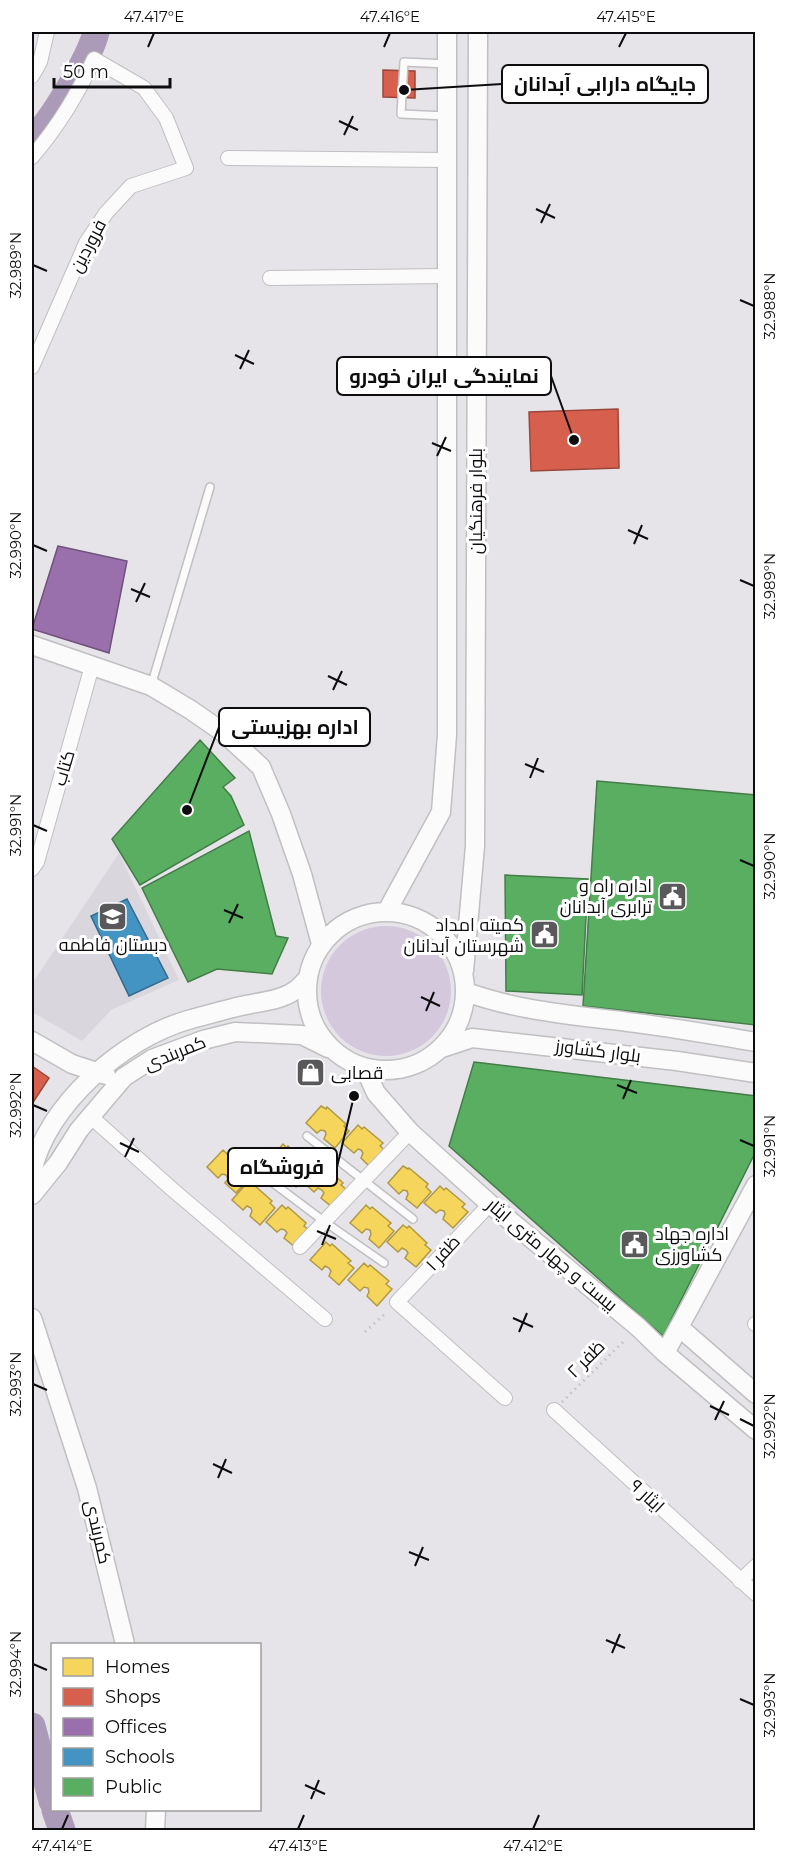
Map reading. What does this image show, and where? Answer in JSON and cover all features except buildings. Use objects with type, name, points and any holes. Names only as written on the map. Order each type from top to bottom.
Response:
[{"type":"main road","name":"بلوار فرهنگیان","points":[[387,911],[441,812],[447,735],[447,32]]},
{"type":"main road","name":"بلوار فرهنگیان","points":[[464,971],[475,846],[478,32]]},
{"type":"main road","points":[[448,272],[477,267]]},
{"type":"main road","points":[[32,645],[152,686],[224,733],[261,768],[281,814],[302,873],[321,944]]},
{"type":"main road","points":[[387,911],[408,914],[427,922],[444,935],[456,952],[464,971],[466,992],[463,1012],[455,1031],[442,1048],[425,1060],[406,1068],[385,1070],[364,1067],[350,1061],[337,1053],[320,1034],[309,1012],[306,995],[307,979],[314,954],[334,930],[350,919],[368,913],[387,911]]},
{"type":"main road","name":"کمربندی","points":[[32,1173],[48,1132],[61,1113],[96,1072],[124,1050],[150,1035],[185,1020],[292,992],[307,979]]},
{"type":"main road","name":"بلوار کشاورز","points":[[466,992],[512,1006],[756,1042]]},
{"type":"main road","points":[[629,1055],[641,1048],[645,1041],[644,1030],[633,1023]]},
{"type":"main road","points":[[672,1029],[658,1040],[657,1048],[663,1055],[677,1061]]},
{"type":"main road","name":"کمربندی","points":[[32,1195],[58,1163],[90,1116],[124,1077],[152,1059],[203,1040],[235,1032],[302,1035],[337,1053]]},
{"type":"main road","name":"بلوار کشاورز","points":[[442,1048],[472,1038],[629,1055],[756,1073]]},
{"type":"main road","points":[[32,1041],[72,1064],[96,1072],[124,1077]]},
{"type":"main road","name":"بیست و چهار متری ایثار","points":[[364,1067],[376,1093],[410,1131],[490,1204],[638,1327],[665,1353],[756,1430]]},
{"type":"main road","points":[[665,1353],[748,1214],[756,1185]]},
{"type":"main road","name":"کمربندی","points":[[32,1317],[87,1488],[125,1643]]},
{"type":"main road","points":[[679,1327],[756,1394]]},
{"type":"main road","points":[[155,1830],[156,1811]]},
{"type":"street","points":[[32,76],[40,62],[47,32]]},
{"type":"street","name":"فروردین","points":[[32,157],[78,95],[94,59],[144,88],[166,118],[186,168],[131,186],[106,213],[86,243],[32,367]]},
{"type":"street","points":[[228,158],[447,160]]},
{"type":"street","points":[[270,278],[448,272]]},
{"type":"street","name":"کتاب","points":[[32,869],[37,862],[92,666]]},
{"type":"street","points":[[90,1116],[325,1319]]},
{"type":"street","points":[[300,1247],[410,1131]]},
{"type":"street","name":"ظفر ۱","points":[[397,1302],[490,1204]]},
{"type":"street","points":[[397,1302],[505,1398]]},
{"type":"street","name":"ایثار ۹","points":[[554,1410],[756,1594]]},
{"type":"street","points":[[740,1581],[756,1566]]},
{"type":"lane","points":[[447,64],[404,62],[401,114],[447,116]]},
{"type":"lane","points":[[152,686],[210,487]]},
{"type":"lane","points":[[307,1136],[413,1219]]},
{"type":"lane","points":[[261,1174],[384,1263]]},
{"type":"path","points":[[365,1332],[397,1302]]},
{"type":"path","name":"ظفر ۲","points":[[554,1410],[638,1327]]},
{"type":"shaded area","name":"دبستان فاطمه","points":[[119,853],[179,980],[111,1010],[82,1041],[32,1012],[32,984]]},
{"type":"shaded area","points":[[386,926],[411,931],[432,945],[446,966],[451,991],[446,1016],[432,1037],[411,1051],[386,1056],[361,1051],[340,1037],[326,1016],[321,991],[326,966],[340,945],[361,931]]},
{"type":"waterway","points":[[32,139],[49,120],[69,89],[93,43],[96,32]]},
{"type":"waterway","points":[[32,1726],[51,1797]]},
{"type":"waterway","points":[[55,1811],[62,1830]]},
{"type":"place","name":"جایگاه دارابی آبدانان","points":[[404,90]]},
{"type":"place","name":"نمایندگی ایران خودرو","points":[[574,440]]},
{"type":"place","name":"اداره بهزیستی","points":[[187,810]]},
{"type":"place","name":"اداره راه و ترابری آبدانان","points":[[673,896]]},
{"type":"place","name":"دبستان فاطمه","points":[[113,916]]},
{"type":"place","name":"کمیته امداد شهرستان آبدانان","points":[[545,935]]},
{"type":"place","name":"قصابی","points":[[310,1073]]},
{"type":"place","name":"فروشگاه","points":[[354,1096]]},
{"type":"place","name":"اداره جهاد کشاورزی","points":[[634,1244]]}]
